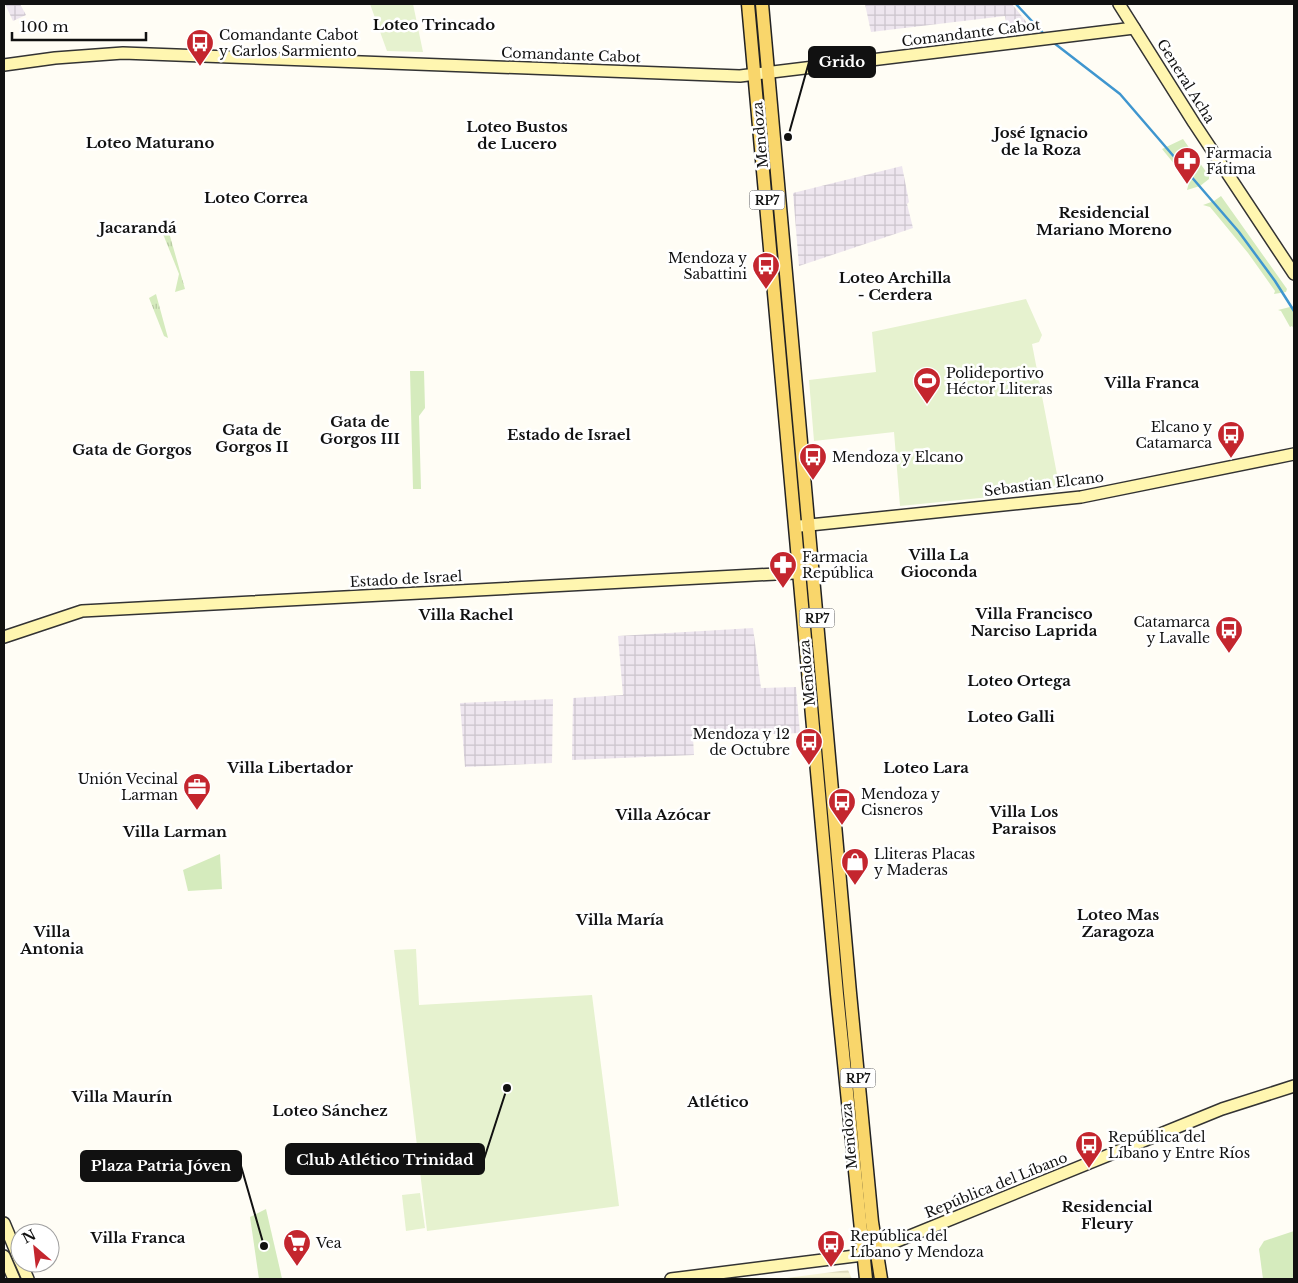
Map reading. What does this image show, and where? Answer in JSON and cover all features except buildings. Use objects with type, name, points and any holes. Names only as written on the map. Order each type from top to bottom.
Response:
[{"type":"main road","name":"Mendoza","points":[[748,4],[756,74],[839,1014],[866,1279]]},
{"type":"main road","name":"Mendoza","points":[[762,4],[770,73],[851,999],[876,1250],[881,1279]]},
{"type":"main road","name":"General Acha","points":[[1119,4],[1294,274]]},
{"type":"main road","name":"Comandante Cabot","points":[[4,65],[123,53],[740,76],[1134,28]]},
{"type":"main road","name":"Sebastian Elcano","points":[[796,526],[1081,497],[1294,454]]},
{"type":"main road","name":"Estado de Israel","points":[[4,637],[82,611],[813,572]]},
{"type":"main road","name":"República del Líbano","points":[[671,1279],[863,1255],[1222,1109],[1294,1086]]},
{"type":"main road","points":[[4,1224],[10,1238]]},
{"type":"main road","points":[[4,1256],[14,1279]]},
{"type":"shaded area","points":[[5,4],[20,4],[26,15],[13,21]]},
{"type":"shaded area","points":[[865,4],[1012,4],[1032,29],[1008,32],[1005,16],[871,32]]},
{"type":"shaded area","points":[[902,166],[909,202],[907,204],[913,228],[799,266],[793,193]]},
{"type":"shaded area","points":[[753,628],[761,688],[796,687],[800,733],[693,737],[694,755],[572,760],[573,698],[623,695],[618,636]]},
{"type":"shaded area","points":[[553,699],[552,763],[465,767],[460,703]]},
{"type":"shaded area","points":[[848,1270],[852,1279],[779,1279]]},
{"type":"green space","points":[[370,4],[413,4],[423,52],[387,51]]},
{"type":"green space","points":[[1183,139],[1209,176],[1209,179],[1200,186],[1187,190],[1189,182],[1162,149]]},
{"type":"green space","points":[[1221,196],[1287,289],[1286,292],[1274,294],[1275,291],[1248,253],[1210,207],[1203,205]]},
{"type":"green space","points":[[166,222],[185,289],[175,292],[179,274],[159,224]]},
{"type":"green space","points":[[156,294],[168,338],[164,336],[149,298]]},
{"type":"green space","name":"Polideportivo Héctor Lliteras","points":[[1026,299],[1042,335],[1039,342],[1032,344],[1060,490],[900,506],[894,432],[814,441],[809,380],[876,372],[872,332]]},
{"type":"green space","points":[[1294,306],[1294,329],[1292,326],[1290,327],[1281,311],[1278,310]]},
{"type":"green space","points":[[410,371],[424,371],[425,408],[419,416],[421,489],[413,489]]},
{"type":"green space","points":[[220,854],[222,889],[188,891],[183,870]]},
{"type":"green space","points":[[416,949],[419,1005],[592,995],[619,1206],[427,1231],[394,950]]},
{"type":"green space","points":[[420,1193],[425,1228],[406,1231],[402,1195]]},
{"type":"green space","points":[[266,1209],[282,1279],[259,1279],[250,1217]]},
{"type":"green space","points":[[1294,1231],[1294,1279],[1263,1279],[1259,1249],[1264,1241]]},
{"type":"waterway","points":[[1016,4],[1044,34]]},
{"type":"waterway","points":[[1054,43],[1120,94],[1239,232],[1275,281],[1294,311]]},
{"type":"place","name":"Comandante Cabot y Carlos Sarmiento","points":[[200,67]]},
{"type":"place","name":"Grido","points":[[788,137]]},
{"type":"place","name":"Farmacia Fátima","points":[[1187,185]]},
{"type":"place","name":"Mendoza y Sabattini","points":[[766,290]]},
{"type":"place","name":"Polideportivo Héctor Lliteras","points":[[927,405]]},
{"type":"place","name":"Elcano y Catamarca","points":[[1231,459]]},
{"type":"place","name":"Mendoza y Elcano","points":[[813,481]]},
{"type":"place","name":"Farmacia República","points":[[783,589]]},
{"type":"place","name":"Catamarca y Lavalle","points":[[1229,654]]},
{"type":"place","name":"Mendoza y 12 de Octubre","points":[[809,766]]},
{"type":"place","name":"Unión Vecinal Larman","points":[[197,811]]},
{"type":"place","name":"Mendoza y Cisneros","points":[[842,826]]},
{"type":"place","name":"Lliteras Placas y Maderas","points":[[855,886]]},
{"type":"place","name":"Club Atlético Trinidad","points":[[507,1088]]},
{"type":"place","name":"República del Líbano y Entre Ríos","points":[[1089,1169]]},
{"type":"place","name":"Plaza Patria Jóven","points":[[264,1246]]},
{"type":"place","name":"Vea","points":[[297,1267]]},
{"type":"place","name":"República del Líbano y Mendoza","points":[[831,1268]]},
{"type":"district","name":"Loteo Trincado","points":[[434,24]]},
{"type":"district","name":"Loteo Bustos de Lucero","points":[[517,134]]},
{"type":"district","name":"José Ignacio de la Roza","points":[[1041,140]]},
{"type":"district","name":"Loteo Maturano","points":[[150,142]]},
{"type":"district","name":"Loteo Correa","points":[[256,197]]},
{"type":"district","name":"Residencial Mariano Moreno","points":[[1104,220]]},
{"type":"district","name":"Jacarandá","points":[[138,227]]},
{"type":"district","name":"Loteo Archilla - Cerdera","points":[[895,286]]},
{"type":"district","name":"Villa Franca","points":[[1152,382]]},
{"type":"district","name":"Gata de Gorgos III","points":[[360,430]]},
{"type":"district","name":"Estado de Israel","points":[[569,434]]},
{"type":"district","name":"Gata de Gorgos II","points":[[252,438]]},
{"type":"district","name":"Gata de Gorgos","points":[[132,449]]},
{"type":"district","name":"Villa La Gioconda","points":[[939,562]]},
{"type":"district","name":"Villa Rachel","points":[[466,614]]},
{"type":"district","name":"Villa Francisco Narciso Laprida","points":[[1034,622]]},
{"type":"district","name":"Loteo Ortega","points":[[1019,680]]},
{"type":"district","name":"Loteo Galli","points":[[1011,716]]},
{"type":"district","name":"Villa Libertador","points":[[290,767]]},
{"type":"district","name":"Loteo Lara","points":[[926,767]]},
{"type":"district","name":"Villa Azócar","points":[[663,814]]},
{"type":"district","name":"Villa Los Paraisos","points":[[1024,820]]},
{"type":"district","name":"Villa Larman","points":[[175,831]]},
{"type":"district","name":"Villa María","points":[[620,919]]},
{"type":"district","name":"Loteo Mas Zaragoza","points":[[1118,922]]},
{"type":"district","name":"Villa Antonia","points":[[52,940]]},
{"type":"district","name":"Villa Maurín","points":[[122,1096]]},
{"type":"district","name":"Atlético","points":[[718,1101]]},
{"type":"district","name":"Loteo Sánchez","points":[[330,1110]]},
{"type":"district","name":"Residencial Fleury","points":[[1107,1214]]},
{"type":"district","name":"Villa Franca","points":[[138,1237]]}]
